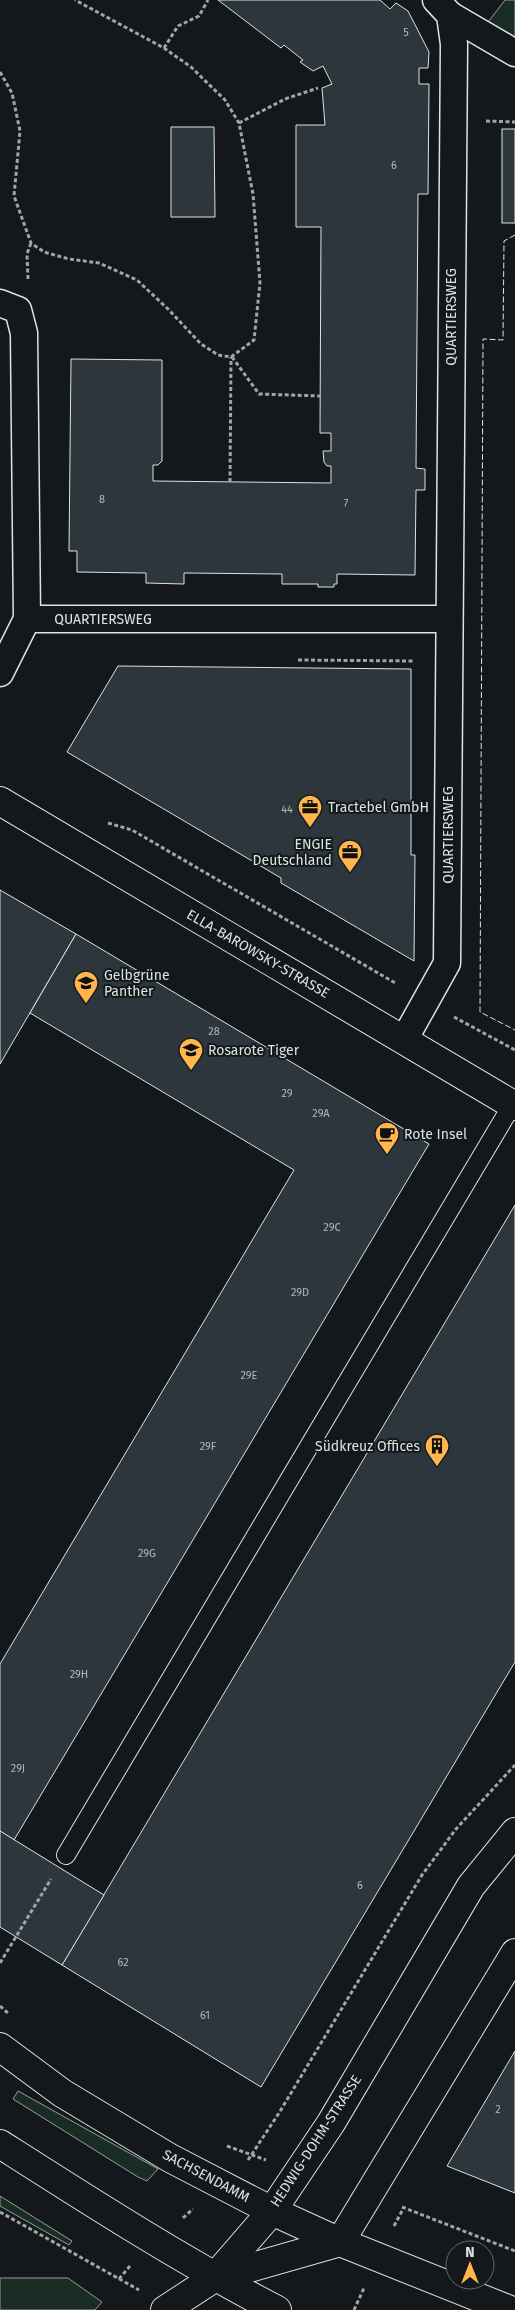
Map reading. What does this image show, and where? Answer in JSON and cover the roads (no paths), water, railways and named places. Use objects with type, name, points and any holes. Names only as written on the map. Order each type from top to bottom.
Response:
[{"type":"street","name":"QUARTIERSWEG","points":[[443,8],[515,54]]},
{"type":"street","name":"QUARTIERSWEG","points":[[404,1040],[447,963],[454,44],[443,8]]},
{"type":"street","points":[[0,303],[18,310],[24,333],[27,619],[0,673]]},
{"type":"street","name":"QUARTIERSWEG","points":[[27,619],[449,619]]},
{"type":"street","name":"ELLA-BAROWSKY-STRASSE","points":[[0,802],[514,1106]]},
{"type":"street","name":"HEDWIG-DOHM-STRASSE","points":[[214,2278],[272,2211],[331,2123],[471,1886],[515,1832]]},
{"type":"street","points":[[167,2308],[214,2278],[340,2242],[515,1953]]},
{"type":"street","name":"SACHSENDAMM","points":[[0,2047],[62,2093],[170,2158],[272,2211],[340,2242],[510,2310]]},
{"type":"street","points":[[0,2144],[128,2226],[214,2278],[277,2310]]},
{"type":"lane","points":[[66,1856],[514,1106]]},
{"type":"place","name":"Tractebel GmbH","points":[[310,828]]},
{"type":"place","name":"ENGIE Deutschland","points":[[350,873]]},
{"type":"place","name":"Gelbgrüne Panther","points":[[86,1004]]},
{"type":"place","name":"Rosarote Tiger","points":[[191,1071]]},
{"type":"place","name":"Rote Insel","points":[[387,1155]]},
{"type":"place","name":"Südkreuz Offices","points":[[437,1467]]}]
